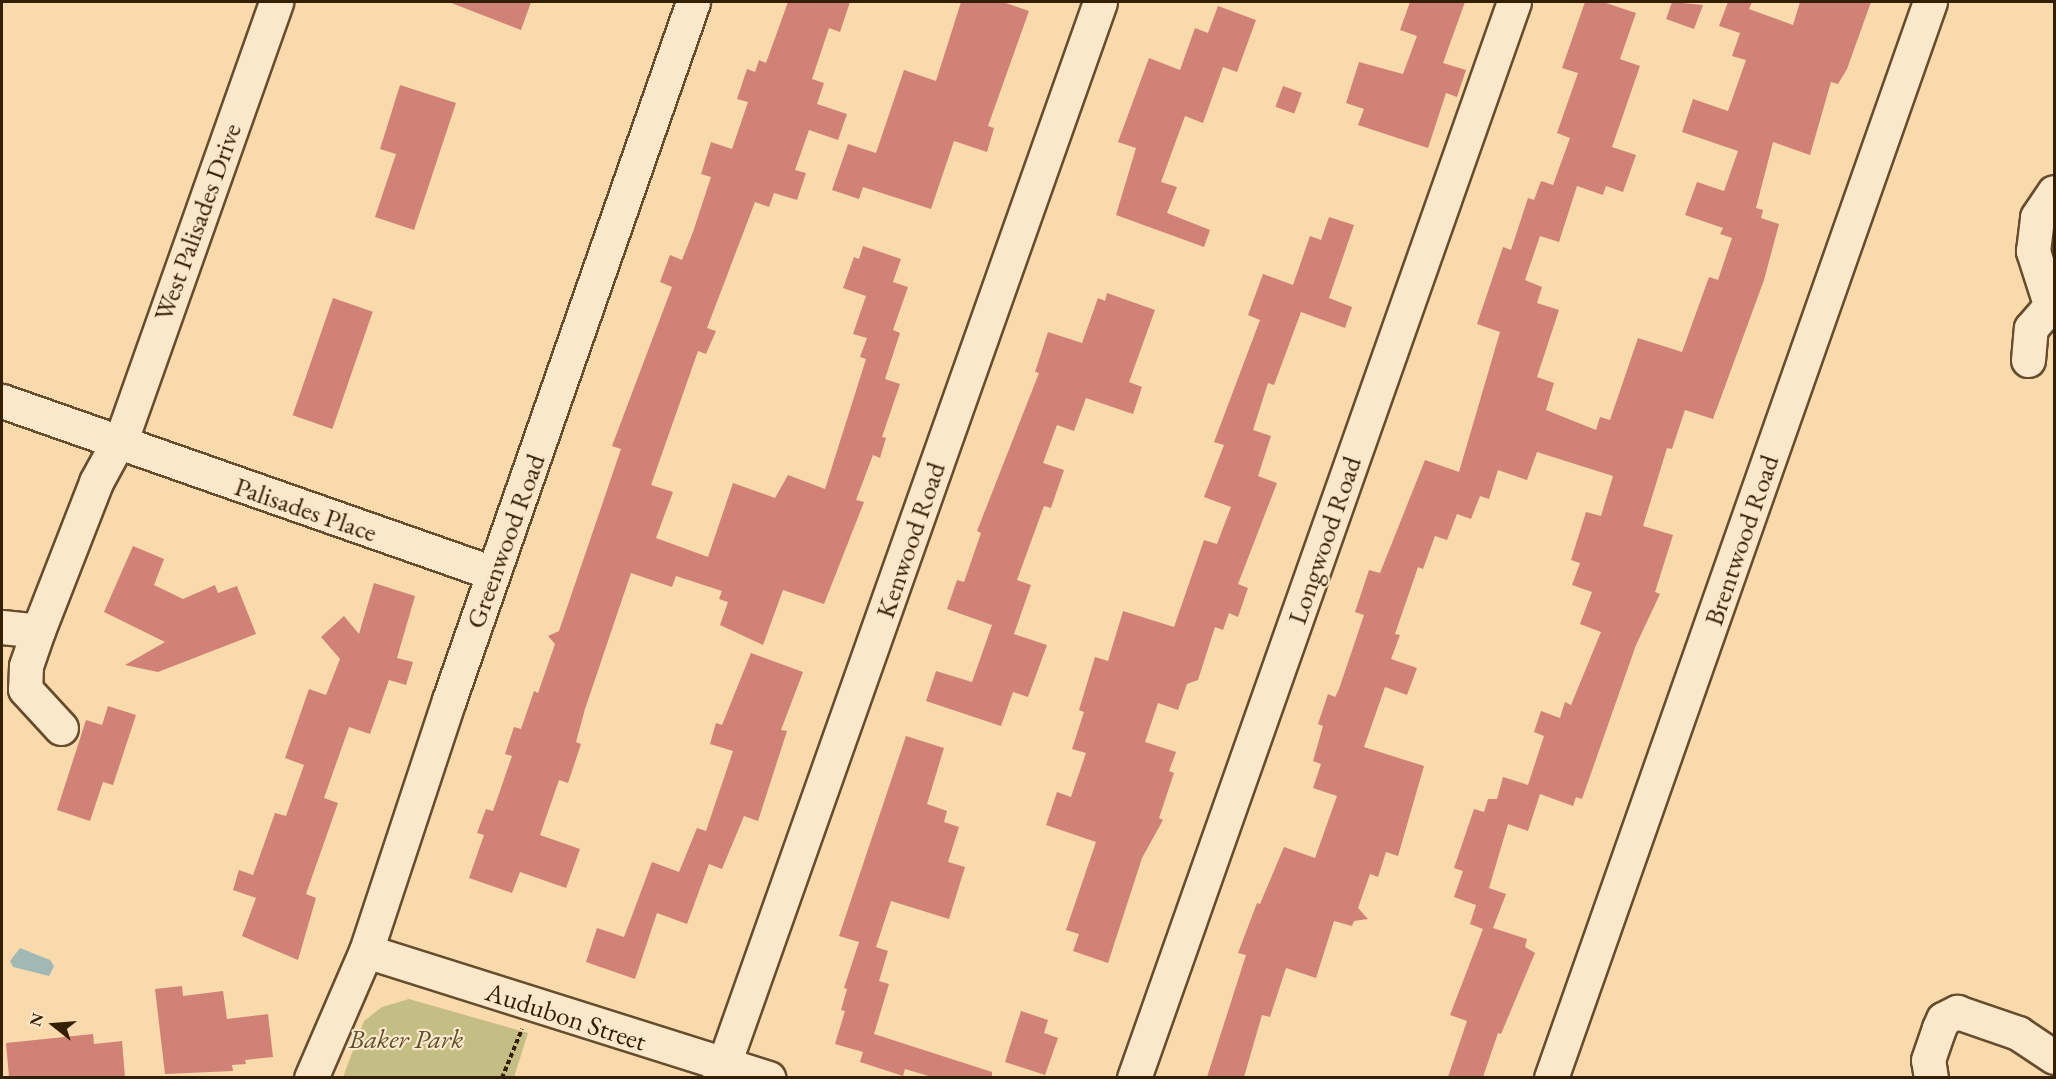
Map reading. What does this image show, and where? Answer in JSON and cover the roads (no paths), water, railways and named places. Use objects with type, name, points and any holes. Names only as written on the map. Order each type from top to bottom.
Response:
[{"type":"street","name":"West Palisades Drive","points":[[61,728],[26,689],[26,666],[96,482],[119,443],[276,2]]},
{"type":"street","name":"Greenwood Road","points":[[312,1077],[366,951],[493,573],[693,2]]},
{"type":"street","name":"Kenwood Road","points":[[721,1071],[1100,2]]},
{"type":"street","name":"Longwood Road","points":[[1134,1077],[1514,2]]},
{"type":"street","name":"Brentwood Road","points":[[1551,1077],[1930,2]]},
{"type":"street","points":[[2028,360],[2031,328],[2052,303],[2033,251],[2037,217],[2055,192]]},
{"type":"street","name":"Palisades Place","points":[[2,401],[493,573]]},
{"type":"street","points":[[2,627],[39,630]]},
{"type":"street","name":"Audubon Street","points":[[366,951],[721,1071],[768,1077]]},
{"type":"street","points":[[1931,1077],[1928,1060],[1943,1019],[1957,1012],[2018,1033],[2055,1057]]},
{"type":"water","points":[[20,948],[50,960],[54,966],[49,976],[13,967],[10,961]]},
{"type":"park label","name":"Baker Park","points":[[406,1039]]}]
